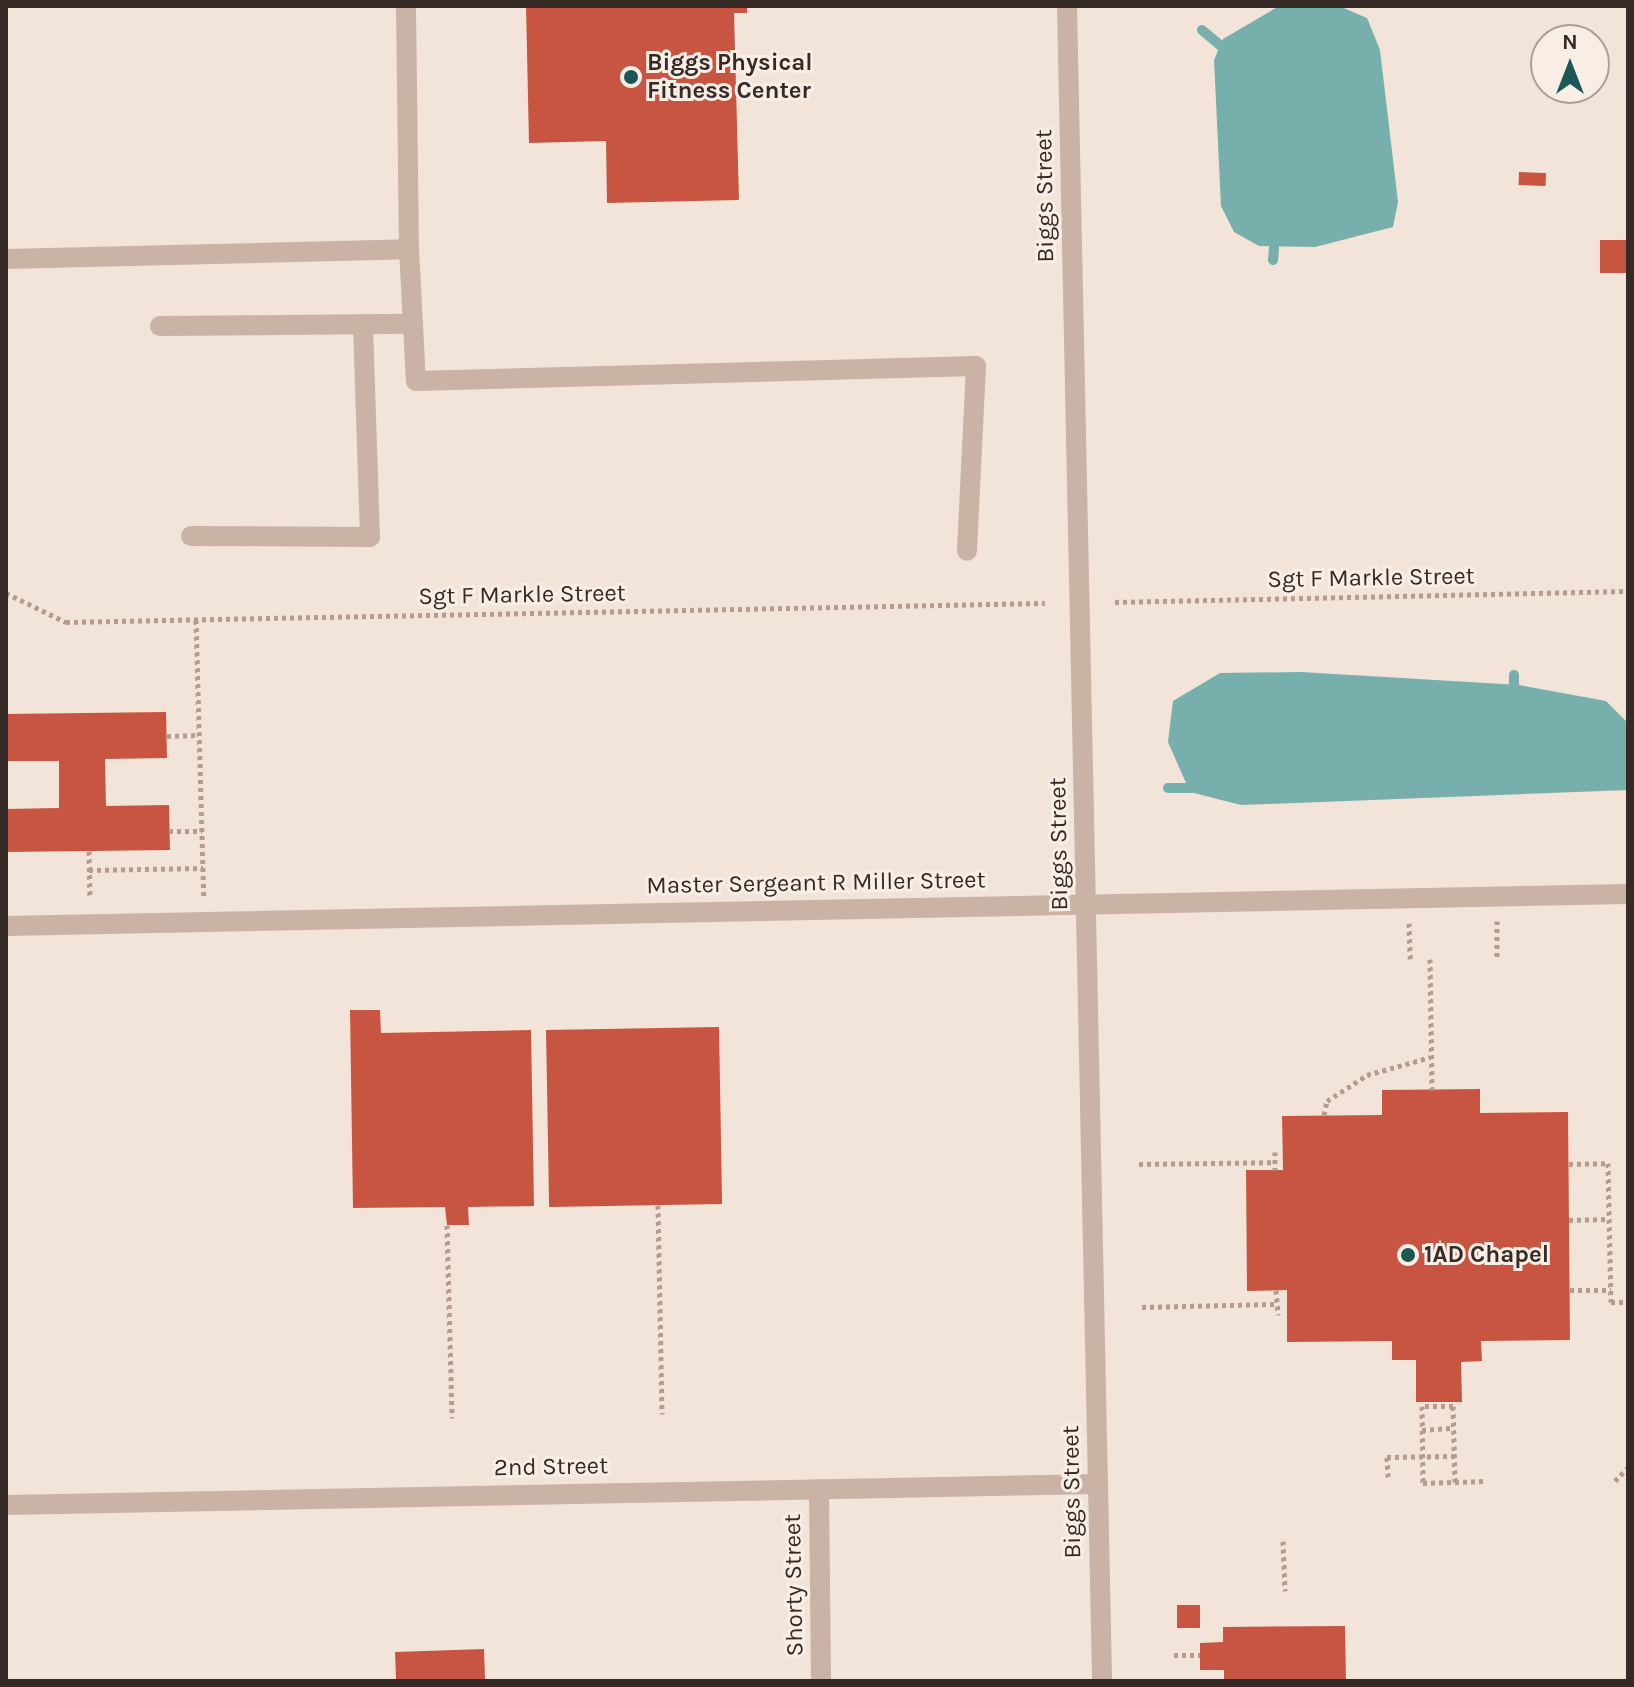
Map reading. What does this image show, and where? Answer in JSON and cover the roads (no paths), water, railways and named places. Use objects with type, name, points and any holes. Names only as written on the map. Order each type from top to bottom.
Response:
[{"type":"street","points":[[406,6],[409,249],[416,381],[976,366],[967,551]]},
{"type":"street","name":"Biggs Street","points":[[1067,6],[1102,1681]]},
{"type":"street","points":[[6,259],[409,249]]},
{"type":"street","points":[[191,536],[370,537],[363,324]]},
{"type":"street","points":[[160,326],[413,324]]},
{"type":"street","name":"Master Sergeant R Miller Street","points":[[6,926],[1628,894]]},
{"type":"street","name":"2nd Street","points":[[6,1505],[1098,1484]]},
{"type":"street","name":"Shorty Street","points":[[819,1489],[821,1681]]},
{"type":"water","points":[[1279,6],[1339,6],[1367,18],[1380,50],[1398,202],[1393,227],[1315,247],[1259,246],[1234,232],[1221,206],[1214,60],[1223,39]]},
{"type":"water","points":[[1301,672],[1519,685],[1606,701],[1628,723],[1628,790],[1241,805],[1190,792],[1168,742],[1173,701],[1220,673]]},
{"type":"waterway","points":[[1202,30],[1221,46]]},
{"type":"waterway","points":[[1273,260],[1274,248]]},
{"type":"waterway","points":[[1514,675],[1514,685]]},
{"type":"waterway","points":[[1168,788],[1190,788]]},
{"type":"place","name":"Biggs Physical Fitness Center","points":[[631,77]]},
{"type":"place","name":"1AD Chapel","points":[[1408,1255]]}]
